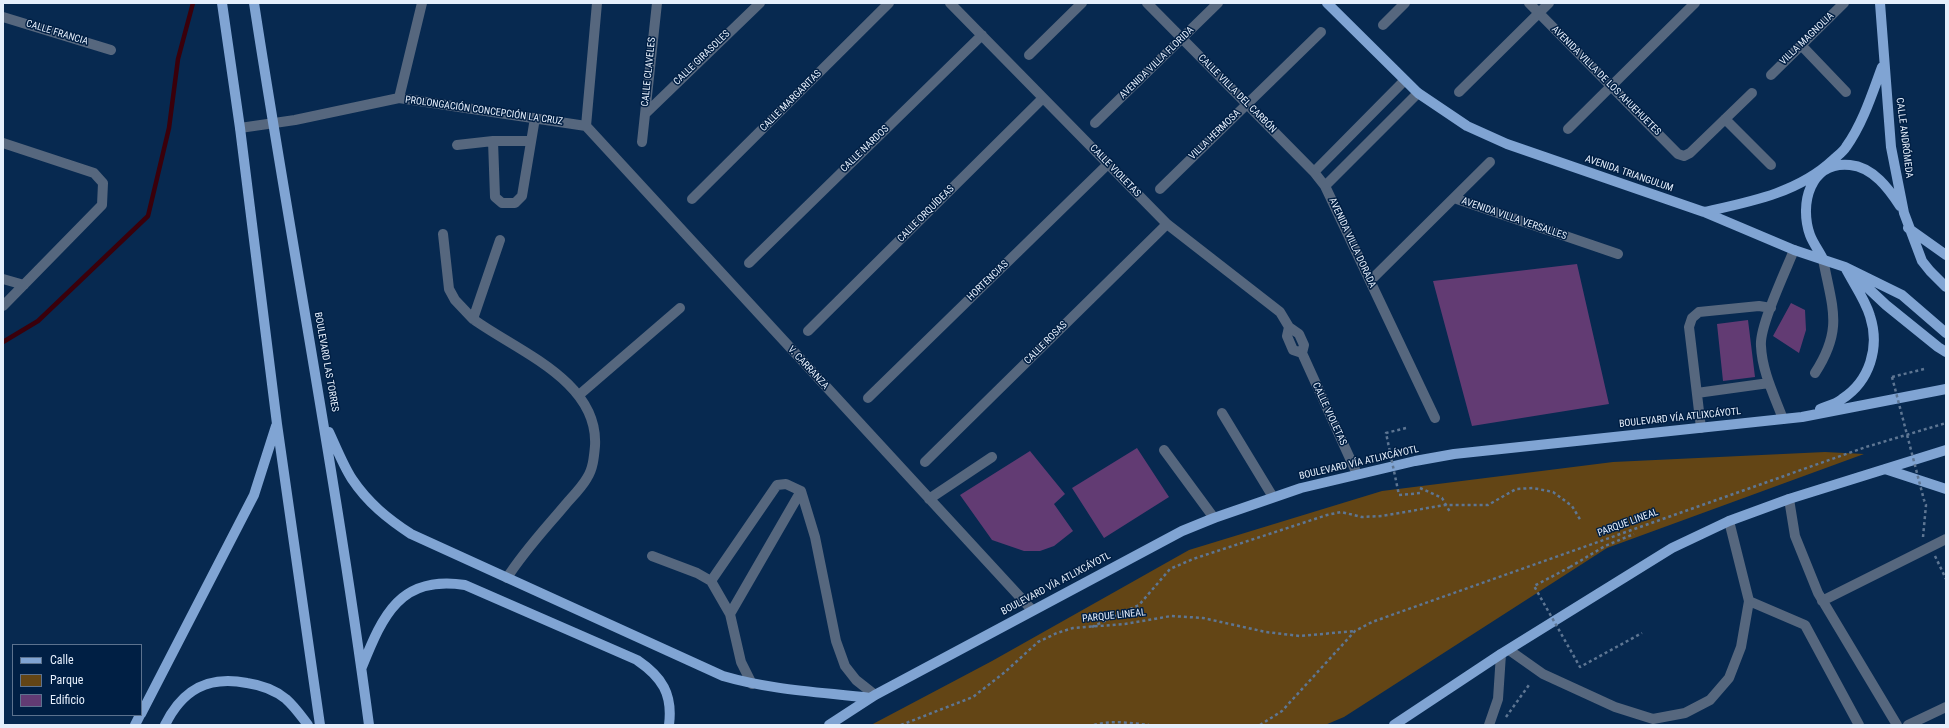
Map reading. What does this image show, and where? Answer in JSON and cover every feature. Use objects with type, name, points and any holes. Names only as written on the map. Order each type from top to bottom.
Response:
[{"type":"main road","points":[[222,3],[240,128],[277,424],[320,725]]},
{"type":"main road","name":"BOULEVARD LAS TORRES","points":[[254,3],[272,124],[324,422],[362,669],[369,725]]},
{"type":"main road","name":"AVENIDA TRIANGULUM","points":[[1327,3],[1404,81],[1418,93],[1467,126],[1507,144],[1704,212],[1794,250],[1846,267],[1902,295],[1946,333]]},
{"type":"main road","name":"CALLE ANDRÓMEDA","points":[[1880,3],[1891,147],[1904,213],[1908,228],[1922,261],[1946,286]]},
{"type":"main road","points":[[1823,259],[1810,234],[1806,200],[1810,186],[1821,171],[1845,149],[1861,122],[1884,63]]},
{"type":"main road","points":[[1704,212],[1754,201],[1793,187],[1821,171],[1836,166],[1850,165],[1863,169],[1876,176],[1889,190],[1904,213]]},
{"type":"main road","points":[[1908,228],[1946,255]]},
{"type":"main road","points":[[1846,267],[1886,305],[1946,352]]},
{"type":"main road","points":[[1802,417],[1842,400],[1866,373],[1872,357],[1875,341],[1870,315],[1846,267]]},
{"type":"main road","name":"BOULEVARD VÍA ATLIXCÁYOTL","points":[[829,725],[872,696],[1182,531],[1273,497],[1357,474],[1454,454],[1802,417],[1946,389]]},
{"type":"main road","points":[[324,422],[352,479],[371,503],[389,520],[412,534],[723,676],[752,684],[784,690],[872,696]]},
{"type":"main road","points":[[142,712],[254,495],[277,424]]},
{"type":"main road","points":[[1394,725],[1505,652],[1672,548],[1729,521],[1789,499],[1946,450]]},
{"type":"main road","points":[[1885,469],[1946,489]]},
{"type":"main road","points":[[362,669],[381,623],[390,609],[402,596],[416,588],[433,584],[449,583],[465,585],[637,660],[650,669],[660,680],[668,694],[671,711],[669,725]]},
{"type":"main road","points":[[165,725],[179,703],[190,693],[203,685],[220,681],[250,683],[273,691],[285,698],[296,708],[308,725]]},
{"type":"main road","points":[[135,725],[140,716]]},
{"type":"street","points":[[399,98],[422,3]]},
{"type":"street","points":[[586,126],[597,3]]},
{"type":"street","name":"CALLE CLAVELES","points":[[642,142],[657,3]]},
{"type":"street","name":"CALLE GIRASOLES","points":[[645,114],[760,3]]},
{"type":"street","name":"CALLE MARGARITAS","points":[[692,199],[889,3]]},
{"type":"street","name":"CALLE VIOLETAS","points":[[950,3],[1167,224],[1280,312],[1289,327],[1299,334],[1304,345],[1302,354],[1357,474]]},
{"type":"street","points":[[1028,55],[1082,3]]},
{"type":"street","name":"CALLE VILLA DEL CARBÓN","points":[[1147,3],[1314,172],[1325,186]]},
{"type":"street","name":"AVENIDA VILLA FLORIDA","points":[[1096,123],[1218,3]]},
{"type":"street","points":[[1383,25],[1404,3]]},
{"type":"street","name":"AVENIDA VILLA DE LOS AHUEHUETES","points":[[1529,3],[1678,154],[1684,156],[1690,153],[1725,119]]},
{"type":"street","points":[[1459,92],[1549,3]]},
{"type":"street","points":[[1568,128],[1695,3]]},
{"type":"street","name":"VILLA MAGNOLIA","points":[[1771,75],[1844,3]]},
{"type":"street","name":"CALLE FRANCIA","points":[[3,17],[111,50]]},
{"type":"street","name":"VILLA HERMOSA","points":[[1160,189],[1320,32]]},
{"type":"street","name":"CALLE NARDOS","points":[[748,263],[982,35]]},
{"type":"street","points":[[1801,45],[1846,92]]},
{"type":"street","points":[[1314,172],[1404,81]]},
{"type":"street","name":"AVENIDA VILLA DORADA","points":[[1418,93],[1325,186],[1435,418]]},
{"type":"street","points":[[1752,93],[1725,119],[1772,165]]},
{"type":"street","name":"PROLONGACIÓN CONCEPCIÓN LA CRUZ","points":[[240,128],[272,124],[399,98],[586,126]]},
{"type":"street","name":"CALLE ORQUÍDEAS","points":[[808,331],[1043,98]]},
{"type":"street","points":[[493,141],[495,197],[502,203],[515,204],[522,196],[535,118]]},
{"type":"street","name":"V. CARRANZA","points":[[586,126],[1032,610]]},
{"type":"street","points":[[457,145],[493,141],[531,141]]},
{"type":"street","points":[[3,143],[94,173],[103,183],[102,205],[3,306]]},
{"type":"street","points":[[1454,198],[1490,162]]},
{"type":"street","name":"HORTENCIAS","points":[[868,398],[1108,164]]},
{"type":"street","name":"AVENIDA VILLA VERSALLES","points":[[1370,281],[1454,198],[1618,254]]},
{"type":"street","name":"CALLE ROSAS","points":[[924,462],[1167,224]]},
{"type":"street","points":[[443,234],[449,289],[455,300],[473,319],[546,365],[579,395],[586,404],[596,433],[594,461],[587,478],[519,560],[507,578]]},
{"type":"street","points":[[473,319],[500,240]]},
{"type":"street","points":[[1783,419],[1768,382],[1760,345],[1771,308],[1794,250]]},
{"type":"street","points":[[1815,373],[1826,356],[1833,337],[1835,323],[1823,259]]},
{"type":"street","points":[[3,279],[24,285]]},
{"type":"street","points":[[1701,428],[1689,327],[1692,318],[1699,312],[1759,306],[1771,308]]},
{"type":"street","points":[[579,395],[680,308]]},
{"type":"street","points":[[1697,393],[1768,382]]},
{"type":"street","points":[[1222,413],[1273,497]]},
{"type":"street","points":[[1164,450],[1214,518]]},
{"type":"street","points":[[929,499],[992,457]]},
{"type":"street","points":[[711,581],[776,485],[786,484],[801,491],[815,537],[836,641],[845,666],[872,696]]},
{"type":"street","points":[[730,614],[801,491]]},
{"type":"street","points":[[1789,499],[1795,536],[1822,601],[1897,725]]},
{"type":"street","points":[[1489,725],[1498,699],[1505,652],[1543,674],[1615,707],[1653,719],[1685,713],[1710,700],[1729,678],[1742,647],[1749,601],[1729,521]]},
{"type":"street","points":[[1822,601],[1845,591],[1946,539]]},
{"type":"street","points":[[652,556],[697,573],[711,581],[730,614],[741,662],[752,684]]},
{"type":"street","points":[[1749,601],[1805,625],[1859,725]]},
{"type":"street","points":[[1908,725],[1946,707]]},
{"type":"path","points":[[1924,369],[1892,377],[1926,505]]},
{"type":"path","name":"PARQUE LINEAL","points":[[1260,725],[1282,711],[1355,631],[1372,622],[1851,452],[1946,423]]},
{"type":"path","points":[[1406,428],[1386,433],[1399,495],[1421,493]]},
{"type":"path","points":[[1420,488],[1442,498],[1450,512]]},
{"type":"path","points":[[1092,626],[1139,605],[1170,569],[1194,559],[1341,512],[1362,517],[1382,516],[1445,505],[1488,505],[1516,489],[1533,488],[1553,492],[1572,506],[1582,521]]},
{"type":"path","points":[[1634,534],[1605,546],[1534,586],[1580,667],[1642,633]]},
{"type":"path","name":"PARQUE LINEAL","points":[[901,725],[973,697],[1005,672],[1038,642],[1057,633],[1073,628],[1125,624],[1171,616],[1203,618],[1266,632],[1300,636],[1355,631]]},
{"type":"path","points":[[1505,720],[1529,686]]},
{"type":"path","points":[[1094,725],[1103,723],[1131,723],[1149,725]]},
{"type":"green space","points":[[1825,452],[1864,454],[1607,548],[1344,717],[1325,725],[871,725],[992,661],[1189,550],[1382,491],[1613,462]]},
{"type":"building","points":[[1577,264],[1609,404],[1472,426],[1433,281]]},
{"type":"building","points":[[1791,303],[1805,310],[1806,330],[1799,353],[1773,336]]},
{"type":"building","points":[[1748,320],[1755,377],[1723,381],[1717,324]]},
{"type":"building","points":[[1137,448],[1169,497],[1104,538],[1072,488]]},
{"type":"building","points":[[1030,451],[1065,494],[1054,504],[1073,531],[1054,546],[1040,551],[1024,551],[992,540],[960,495]]},
{"type":"waterway","points":[[3,342],[38,321],[148,216],[169,128],[178,59],[193,3]]}]
